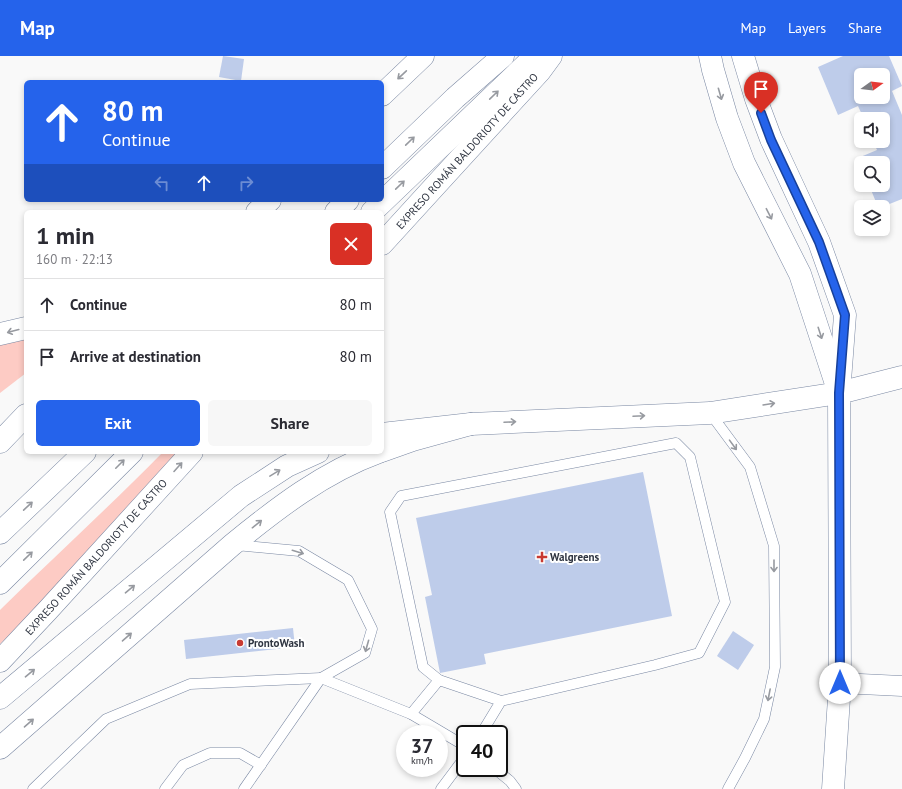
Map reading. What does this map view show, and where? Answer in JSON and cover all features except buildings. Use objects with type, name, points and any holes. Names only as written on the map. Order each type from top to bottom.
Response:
[{"type":"main road","points":[[384,92],[423,56]]},
{"type":"main road","points":[[384,166],[455,98],[503,56]]},
{"type":"main road","points":[[384,201],[535,56]]},
{"type":"main road","name":"EXPRESO ROMÁN BALDORIOTY DE CASTRO","points":[[384,242],[540,71],[551,56]]},
{"type":"main road","points":[[710,56],[712,70],[727,118],[744,163],[800,274],[839,393]]},
{"type":"main road","points":[[743,56],[756,99],[771,140],[819,242],[845,315],[839,393],[840,683],[833,789]]},
{"type":"main road","points":[[259,210],[268,202]]},
{"type":"main road","points":[[338,210],[346,202]]},
{"type":"main road","points":[[374,210],[382,202]]},
{"type":"main road","points":[[0,334],[24,328]]},
{"type":"main road","points":[[384,434],[471,424],[710,413],[839,393],[902,376]]},
{"type":"main road","points":[[0,421],[24,408]]},
{"type":"main road","points":[[0,442],[24,417]]},
{"type":"main road","points":[[384,450],[413,440],[471,424]]},
{"type":"main road","points":[[0,532],[83,454]]},
{"type":"main road","points":[[0,583],[130,454]]},
{"type":"main road","name":"EXPRESO ROMÁN BALDORIOTY DE CASTRO","points":[[0,661],[190,454]]},
{"type":"main road","points":[[0,698],[241,496],[287,466],[314,454]]},
{"type":"main road","points":[[0,748],[262,520],[309,486],[373,454]]},
{"type":"street","points":[[840,683],[902,686]]},
{"type":"lane","points":[[710,413],[750,468],[774,546],[775,667],[764,719],[728,789]]},
{"type":"lane","points":[[676,443],[690,457],[725,602],[699,653],[501,701],[439,680],[423,667],[390,512],[401,496],[676,443]]},
{"type":"lane","points":[[232,545],[299,551],[348,580],[372,629],[365,653],[321,678],[244,789]]},
{"type":"lane","points":[[33,789],[106,719],[190,684],[321,678],[411,714],[456,741]]},
{"type":"lane","points":[[411,714],[439,680]]},
{"type":"lane","points":[[486,725],[501,701]]},
{"type":"lane","points":[[165,789],[184,765],[210,753],[240,753],[261,765]]},
{"type":"lane","points":[[440,789],[456,769]]},
{"type":"lane","points":[[505,777],[516,789]]},
{"type":"shaded area","points":[[24,338],[24,375],[0,393],[0,344]]},
{"type":"shaded area","points":[[161,454],[179,454],[17,628],[0,644],[0,610]]},
{"type":"place","name":"Walgreens","points":[[542,557]]},
{"type":"place","name":"ProntoWash","points":[[240,643]]},
{"type":"route","points":[[761,113],[771,140],[819,242],[845,315],[839,393],[840,683]]}]
